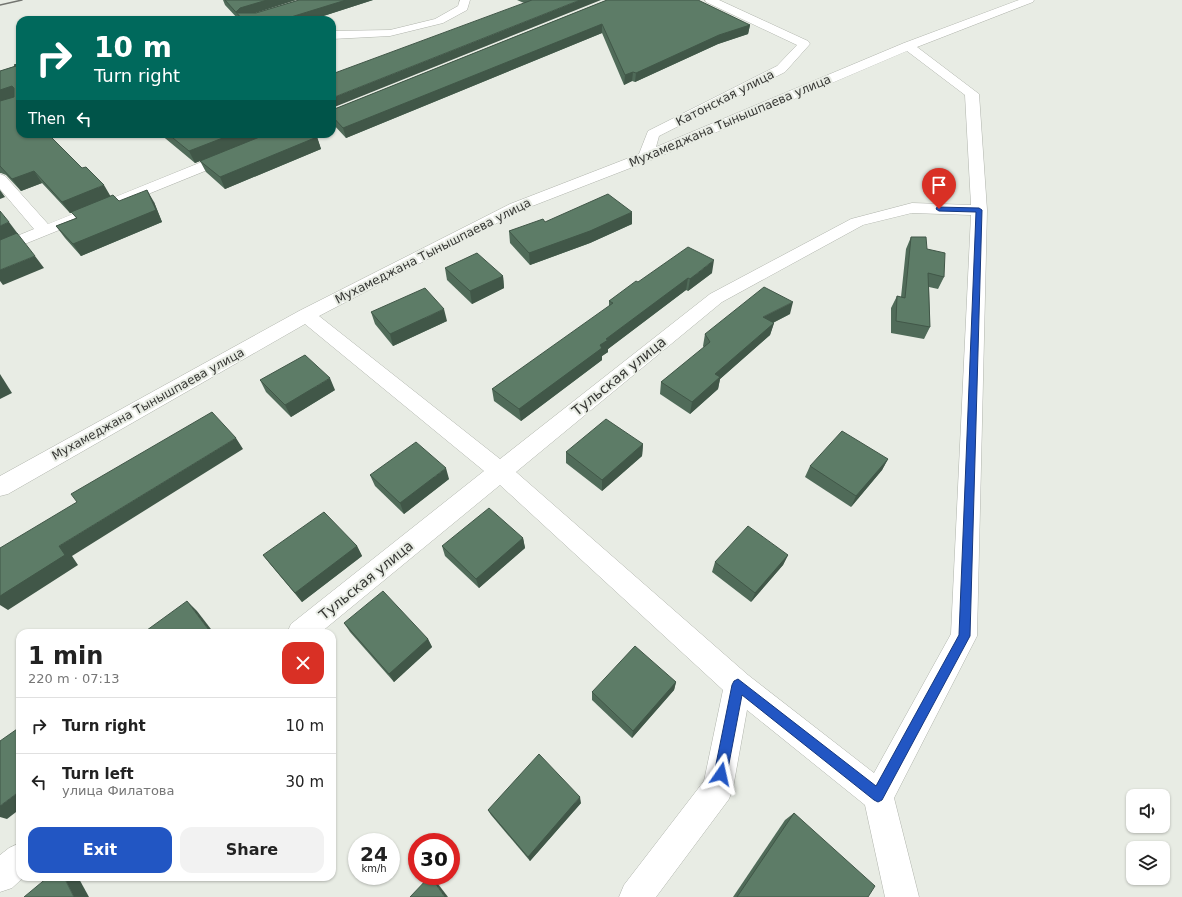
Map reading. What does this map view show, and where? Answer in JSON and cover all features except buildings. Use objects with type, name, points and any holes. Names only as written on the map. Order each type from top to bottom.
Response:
[{"type":"street","points":[[336,35],[390,33],[439,21],[463,8],[465,0]]},
{"type":"street","name":"Катонская улица","points":[[646,157],[653,134],[781,69],[804,44],[710,0]]},
{"type":"street","name":"Мухамеджана Тынышпаева улица","points":[[0,487],[306,315],[516,207],[646,157],[908,46],[1029,0]]},
{"type":"street","points":[[878,796],[964,636],[979,210],[972,94],[908,46]]},
{"type":"street","points":[[0,249],[274,138]]},
{"type":"street","points":[[0,179],[45,231]]},
{"type":"street","name":"Тульская улица","points":[[305,629],[704,308],[723,295],[857,222],[912,208],[979,210]]},
{"type":"street","points":[[306,315],[500,471],[738,685],[878,796],[902,897]]},
{"type":"street","points":[[636,897],[718,788],[738,685]]},
{"type":"street","points":[[0,876],[16,863]]},
{"type":"railway","points":[[0,5],[22,0]]},
{"type":"route","points":[[721,774],[738,685],[878,796],[964,636],[979,210],[939,209]]}]
